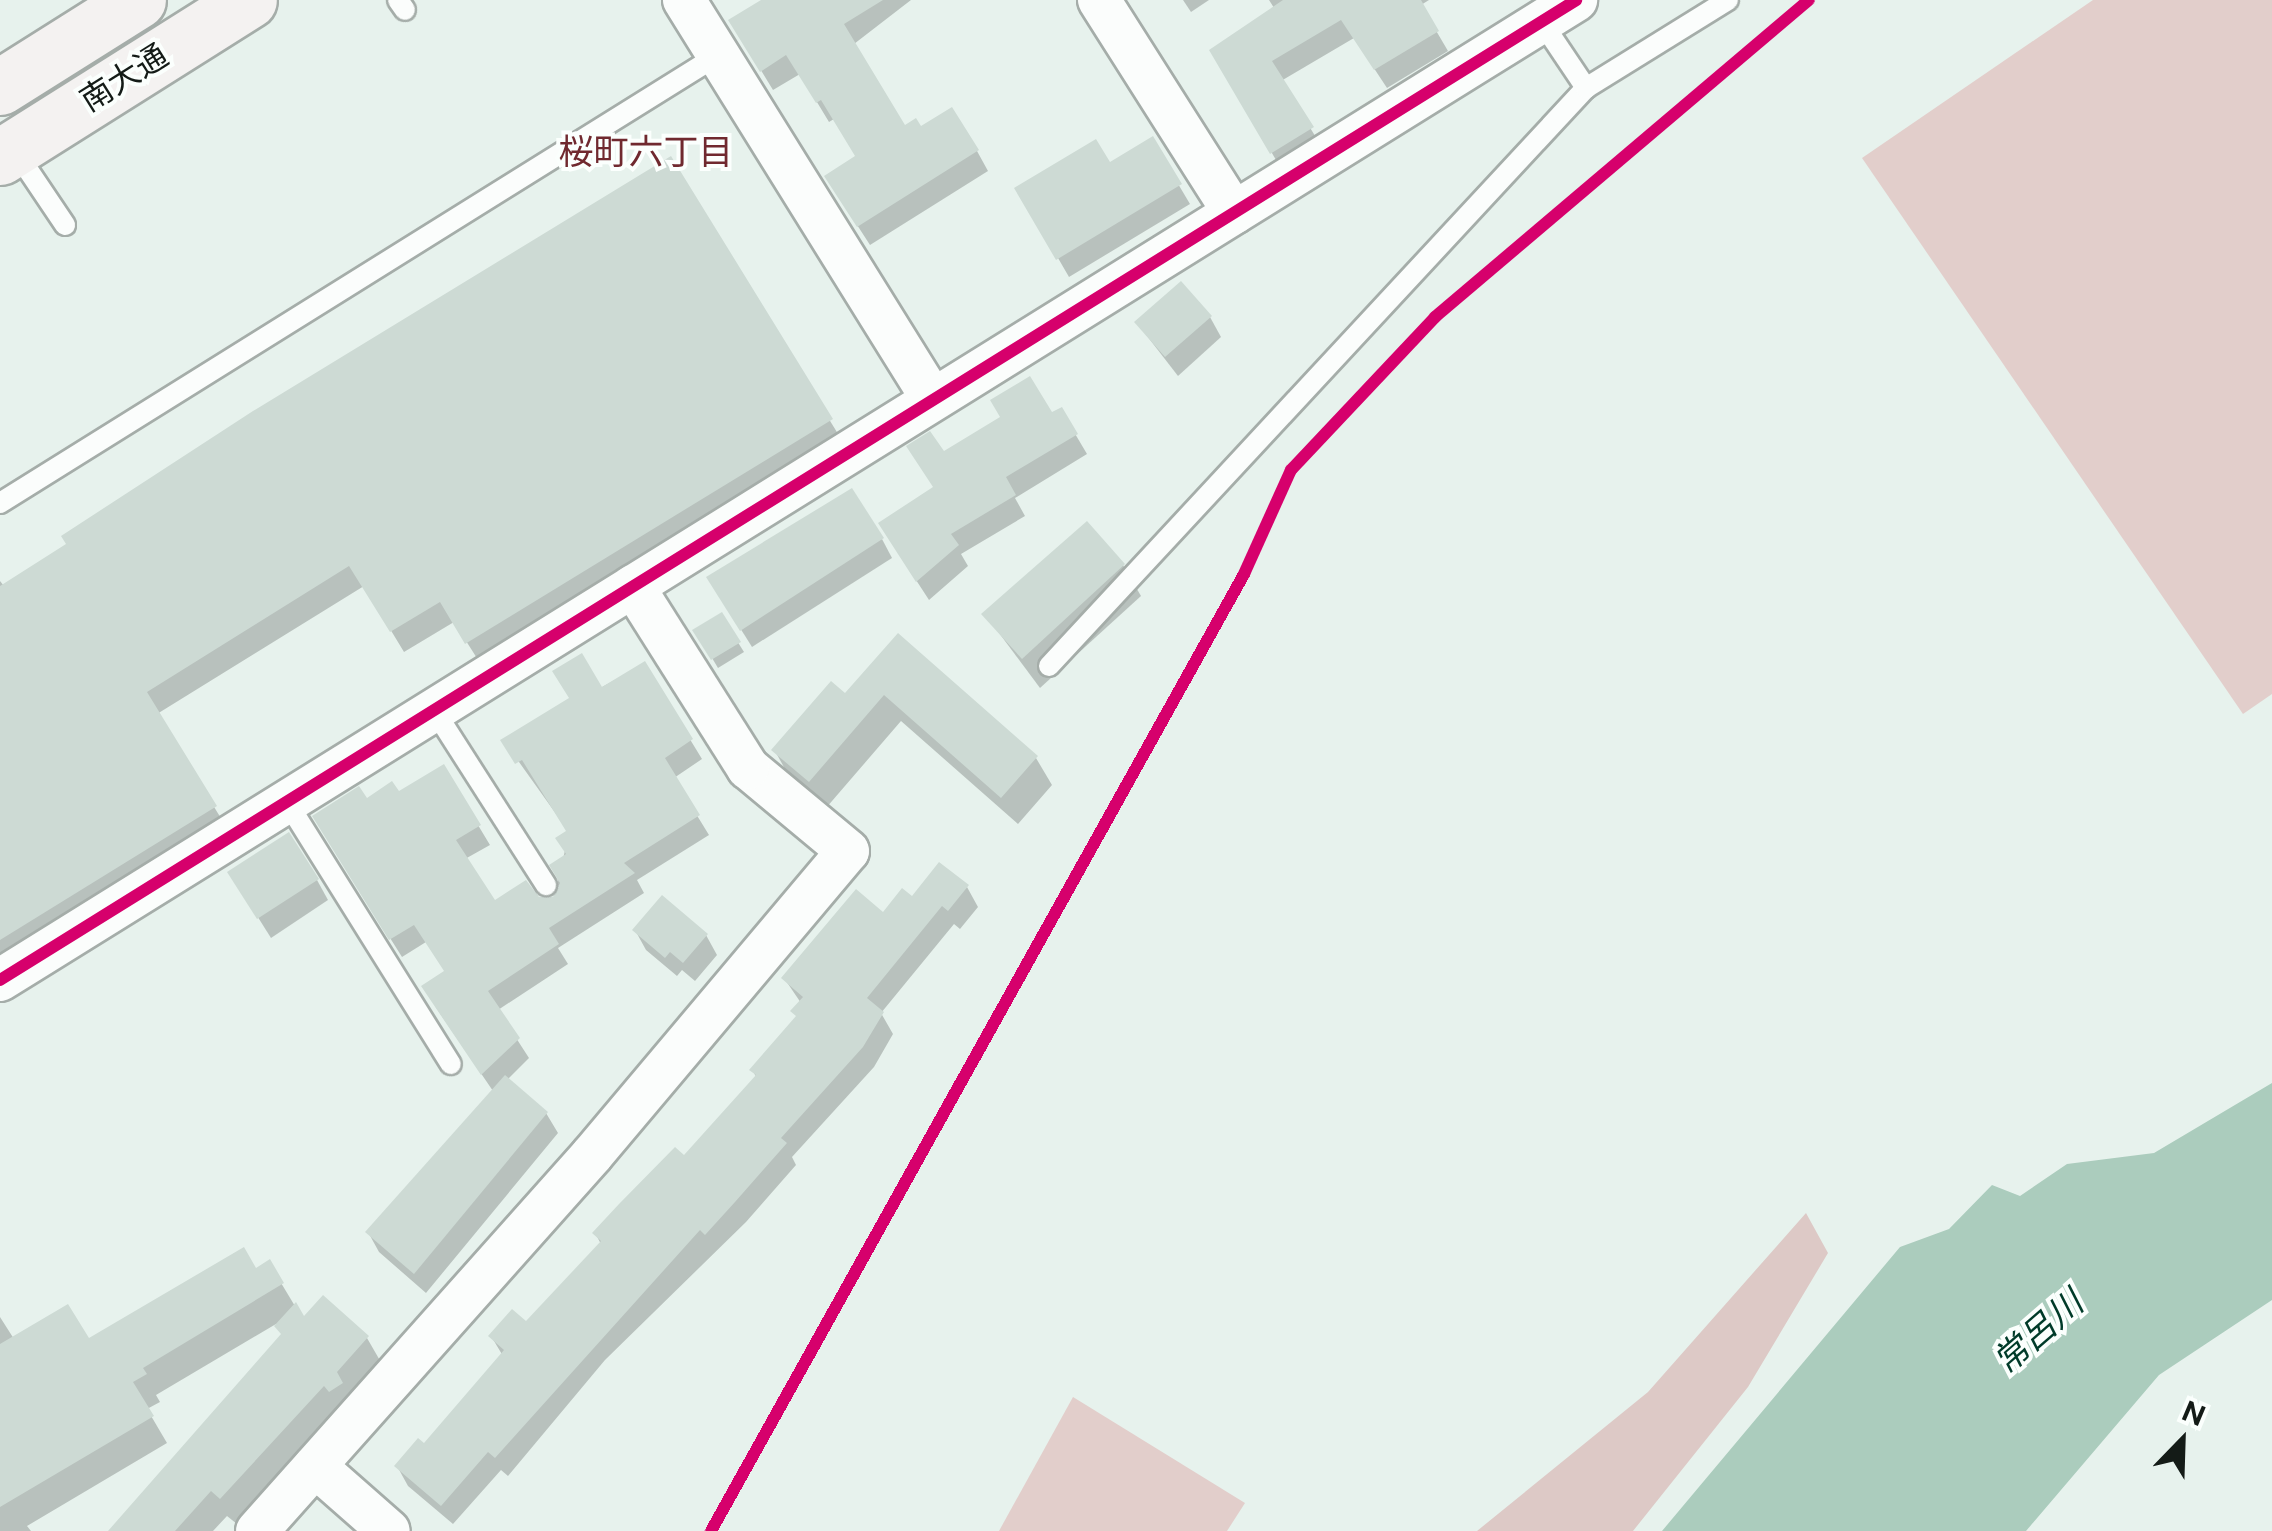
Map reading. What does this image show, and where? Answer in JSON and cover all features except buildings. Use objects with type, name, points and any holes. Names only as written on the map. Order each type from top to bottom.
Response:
[{"type":"street","name":"南大通","points":[[0,88],[138,0]]},
{"type":"street","name":"南大通","points":[[5,144],[249,0]]},
{"type":"street","points":[[684,0],[932,398]]},
{"type":"street","points":[[1099,0],[1234,213]]},
{"type":"street","points":[[0,980],[1558,11]]},
{"type":"street","points":[[257,1531],[592,1155],[848,851],[748,768],[634,586]]},
{"type":"street","points":[[315,1466],[389,1531]]},
{"type":"lane","points":[[1049,666],[1586,88],[1728,0]]},
{"type":"lane","points":[[1558,11],[1586,88]]},
{"type":"lane","points":[[0,503],[718,55]]},
{"type":"lane","points":[[5,144],[64,225]]},
{"type":"lane","points":[[434,710],[546,885]]},
{"type":"lane","points":[[287,802],[451,1064]]},
{"type":"shaded area","points":[[2093,0],[2272,0],[2272,694],[2243,714],[1862,158]]},
{"type":"shaded area","points":[[1806,1213],[1828,1253],[1748,1387],[1633,1531],[1477,1531],[1648,1392]]},
{"type":"shaded area","points":[[1073,1397],[1245,1503],[1227,1531],[999,1531]]},
{"type":"water","name":"常呂川","points":[[2272,1083],[2272,1300],[2159,1375],[2026,1531],[1662,1531],[1900,1247],[1949,1229],[1992,1185],[2020,1196],[2067,1164],[2154,1153]]},
{"type":"cycle path","points":[[0,980],[1576,0]]},
{"type":"cycle path","points":[[711,1531],[1244,574],[1291,470],[1435,317],[1809,0]]},
{"type":"district","name":"桜町六丁目","points":[[646,152]]}]
